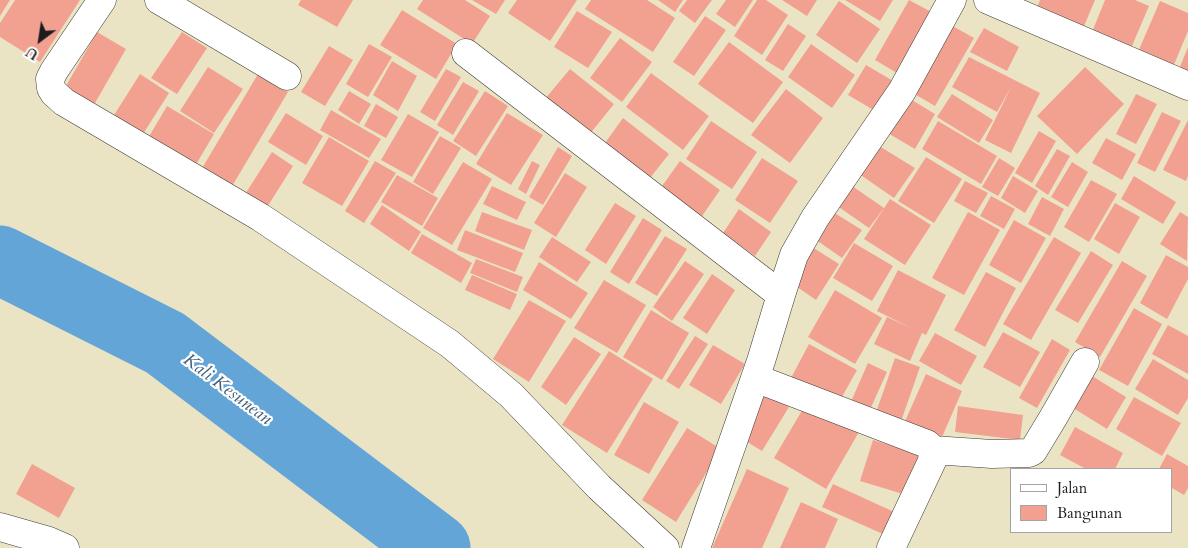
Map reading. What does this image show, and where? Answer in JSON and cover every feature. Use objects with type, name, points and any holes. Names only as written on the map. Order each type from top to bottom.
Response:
[{"type":"street","points":[[102,0],[50,79],[51,88],[64,102],[260,217],[450,344],[511,395],[599,487],[665,548]]},
{"type":"street","points":[[159,0],[286,76]]},
{"type":"street","points":[[696,548],[755,378],[794,255],[815,218],[902,90],[952,0]]},
{"type":"street","points":[[988,0],[1188,86]]},
{"type":"street","points":[[466,53],[780,295]]},
{"type":"street","points":[[755,378],[927,444],[933,450],[992,454],[1029,453],[1033,450],[1053,418],[1085,362]]},
{"type":"street","points":[[891,548],[932,462],[933,450]]},
{"type":"street","points":[[0,527],[49,541],[65,548]]},
{"type":"building","points":[[0,0],[10,0],[0,16]]},
{"type":"building","points":[[15,0],[80,0],[40,62],[0,37],[0,23]]},
{"type":"building","points":[[301,0],[353,0],[337,27],[298,5]]},
{"type":"building","points":[[423,0],[465,0],[490,16],[472,44],[417,9]]},
{"type":"building","points":[[472,0],[505,0],[496,14]]},
{"type":"building","points":[[517,0],[577,0],[550,41],[508,13]]},
{"type":"building","points":[[591,0],[647,0],[675,18],[653,52],[585,9]]},
{"type":"building","points":[[658,0],[683,0],[675,12]]},
{"type":"building","points":[[687,0],[712,0],[695,23],[679,11]]},
{"type":"building","points":[[726,0],[753,0],[735,27],[716,14]]},
{"type":"building","points":[[757,0],[766,0],[788,15],[762,55],[734,36]]},
{"type":"building","points":[[782,0],[817,0],[807,16]]},
{"type":"building","points":[[845,0],[893,0],[880,21]]},
{"type":"building","points":[[909,0],[937,15],[902,76],[875,60]]},
{"type":"building","points":[[1040,0],[1095,0],[1079,38],[1033,17]]},
{"type":"building","points":[[1105,0],[1135,0],[1149,6],[1129,53],[1090,37]]},
{"type":"building","points":[[839,1],[880,29],[857,63],[816,35]]},
{"type":"building","points":[[1160,1],[1188,13],[1188,31],[1173,67],[1138,52]]},
{"type":"building","points":[[402,10],[457,44],[436,79],[380,45]]},
{"type":"building","points":[[577,11],[612,32],[588,68],[554,47]]},
{"type":"building","points":[[705,16],[726,30],[694,76],[673,62]]},
{"type":"building","points":[[942,20],[974,38],[935,106],[906,89]]},
{"type":"building","points":[[788,24],[806,36],[783,71],[765,60]]},
{"type":"building","points":[[984,28],[1019,47],[1007,71],[970,52]]},
{"type":"building","points":[[97,32],[126,49],[91,110],[62,93]]},
{"type":"building","points":[[182,32],[207,48],[177,94],[151,78]]},
{"type":"building","points":[[620,38],[652,62],[622,102],[590,78]]},
{"type":"building","points":[[729,42],[783,82],[753,123],[698,84]]},
{"type":"building","points":[[369,44],[392,57],[368,97],[346,84]]},
{"type":"building","points":[[811,44],[855,75],[832,108],[788,77]]},
{"type":"building","points":[[329,46],[353,60],[325,106],[301,92]]},
{"type":"building","points":[[1188,47],[1188,78],[1177,74]]},
{"type":"building","points":[[969,57],[1040,93],[1011,153],[985,140],[1011,87],[997,112],[952,87]]},
{"type":"building","points":[[392,61],[417,76],[398,111],[373,95]]},
{"type":"building","points":[[866,65],[900,85],[882,115],[848,95]]},
{"type":"building","points":[[208,67],[243,89],[214,133],[180,111]]},
{"type":"building","points":[[1085,67],[1124,104],[1077,154],[1037,116]]},
{"type":"building","points":[[446,69],[461,77],[435,121],[420,112]]},
{"type":"building","points":[[570,69],[614,104],[589,135],[545,99]]},
{"type":"building","points":[[651,73],[709,116],[683,150],[626,107]]},
{"type":"building","points":[[140,74],[169,93],[138,142],[109,123]]},
{"type":"building","points":[[258,74],[288,92],[228,193],[198,175]]},
{"type":"building","points":[[463,82],[479,91],[453,135],[437,125]]},
{"type":"building","points":[[786,89],[823,118],[790,163],[751,135]]},
{"type":"building","points":[[349,91],[371,104],[359,124],[338,110]]},
{"type":"building","points":[[485,91],[508,106],[476,156],[453,141]]},
{"type":"building","points":[[902,94],[935,114],[915,149],[879,128]]},
{"type":"building","points":[[952,94],[993,120],[979,143],[937,117]]},
{"type":"building","points":[[1136,94],[1157,104],[1136,144],[1116,134]]},
{"type":"building","points":[[376,104],[398,117],[386,138],[364,126]]},
{"type":"building","points":[[167,106],[214,134],[191,173],[144,145]]},
{"type":"building","points":[[331,110],[381,139],[369,158],[320,130]]},
{"type":"building","points":[[1162,112],[1181,121],[1155,172],[1137,163]]},
{"type":"building","points":[[286,113],[323,136],[306,165],[268,142]]},
{"type":"building","points":[[507,113],[543,135],[511,185],[476,164]]},
{"type":"building","points":[[408,114],[439,132],[412,177],[381,160]]},
{"type":"building","points":[[623,118],[669,154],[650,178],[605,143]]},
{"type":"building","points":[[1188,120],[1188,176],[1186,181],[1163,170]]},
{"type":"building","points":[[711,121],[757,152],[732,189],[686,159]]},
{"type":"building","points":[[938,121],[997,156],[981,184],[922,149]]},
{"type":"building","points":[[1039,131],[1056,141],[1032,183],[1015,173]]},
{"type":"building","points":[[440,136],[461,148],[433,194],[413,182]]},
{"type":"building","points":[[329,137],[369,161],[342,206],[302,183]]},
{"type":"building","points":[[1106,138],[1136,154],[1122,180],[1092,163]]},
{"type":"building","points":[[871,141],[915,168],[894,198],[852,169]]},
{"type":"building","points":[[558,147],[572,156],[543,205],[529,197]]},
{"type":"building","points":[[1057,149],[1070,156],[1048,195],[1035,186]]},
{"type":"building","points":[[272,152],[293,166],[264,212],[242,199]]},
{"type":"building","points":[[926,157],[962,179],[934,223],[898,201]]},
{"type":"building","points":[[762,158],[798,181],[770,223],[735,200]]},
{"type":"building","points":[[999,158],[1015,168],[998,196],[982,187]]},
{"type":"building","points":[[375,161],[396,173],[364,223],[345,211]]},
{"type":"building","points":[[532,161],[540,165],[526,194],[518,189]]},
{"type":"building","points":[[680,161],[720,190],[698,222],[657,193]]},
{"type":"building","points":[[463,162],[492,179],[452,245],[423,228]]},
{"type":"building","points":[[1072,162],[1088,172],[1068,207],[1051,197]]},
{"type":"building","points":[[565,173],[587,187],[556,237],[534,223]]},
{"type":"building","points":[[397,175],[438,198],[422,226],[381,202]]},
{"type":"building","points":[[1013,176],[1038,191],[1025,213],[1001,198]]},
{"type":"building","points":[[1134,176],[1176,202],[1163,224],[1121,199]]},
{"type":"building","points":[[842,179],[884,208],[869,228],[830,201]]},
{"type":"building","points":[[1091,180],[1117,194],[1089,242],[1064,227]]},
{"type":"building","points":[[965,181],[988,193],[976,213],[954,201]]},
{"type":"building","points":[[492,186],[526,202],[517,220],[483,204]]},
{"type":"building","points":[[991,196],[1015,209],[1004,229],[980,216]]},
{"type":"building","points":[[1042,197],[1064,209],[1050,236],[1028,224]]},
{"type":"building","points":[[890,199],[931,225],[905,265],[864,239]]},
{"type":"building","points":[[615,203],[636,216],[606,264],[585,250]]},
{"type":"building","points":[[1115,203],[1140,217],[1119,254],[1094,239]]},
{"type":"building","points":[[382,205],[421,232],[409,251],[370,224]]},
{"type":"building","points":[[825,207],[862,230],[842,258],[809,235]]},
{"type":"building","points":[[739,209],[771,232],[755,256],[723,233]]},
{"type":"building","points":[[482,212],[532,230],[524,250],[475,231]]},
{"type":"building","points":[[968,212],[1000,230],[964,295],[932,278]]},
{"type":"building","points":[[1180,212],[1188,217],[1187,261],[1160,244]]},
{"type":"building","points":[[643,218],[662,230],[629,284],[610,272]]},
{"type":"building","points":[[1014,220],[1046,238],[1021,283],[989,265]]},
{"type":"building","points":[[465,230],[523,253],[515,272],[457,250]]},
{"type":"building","points":[[422,234],[472,263],[461,283],[411,253]]},
{"type":"building","points":[[665,236],[687,249],[657,296],[635,283]]},
{"type":"building","points":[[552,237],[591,262],[577,282],[539,257]]},
{"type":"building","points":[[1054,237],[1081,253],[1031,340],[1003,324]]},
{"type":"building","points":[[804,242],[839,264],[816,300],[790,282]]},
{"type":"building","points":[[854,243],[893,266],[872,301],[833,278]]},
{"type":"building","points":[[1091,251],[1113,265],[1078,323],[1055,310]]},
{"type":"building","points":[[1166,255],[1188,267],[1188,279],[1167,319],[1140,303]]},
{"type":"building","points":[[476,259],[523,277],[517,292],[470,273]]},
{"type":"building","points":[[685,261],[704,274],[672,321],[653,307]]},
{"type":"building","points":[[1122,261],[1147,276],[1100,357],[1075,342]]},
{"type":"building","points":[[539,262],[588,293],[571,319],[523,290]]},
{"type":"building","points":[[898,270],[946,295],[926,335],[922,333],[910,361],[874,344],[887,317],[913,329],[877,311]]},
{"type":"building","points":[[986,272],[1016,288],[985,347],[954,330]]},
{"type":"building","points":[[712,274],[735,290],[707,334],[683,318]]},
{"type":"building","points":[[472,275],[517,294],[510,310],[465,290]]},
{"type":"building","points":[[604,280],[646,305],[617,353],[574,328]]},
{"type":"building","points":[[835,290],[882,318],[855,364],[808,337]]},
{"type":"building","points":[[529,300],[566,321],[529,382],[493,359]]},
{"type":"building","points":[[1134,308],[1162,324],[1128,386],[1099,370]]},
{"type":"building","points":[[651,310],[689,333],[662,380],[623,357]]},
{"type":"building","points":[[1168,325],[1188,336],[1188,374],[1152,354]]},
{"type":"building","points":[[1003,332],[1040,352],[1020,387],[983,367]]},
{"type":"building","points":[[935,333],[977,356],[961,385],[919,361]]},
{"type":"building","points":[[695,336],[708,344],[679,389],[666,381]]},
{"type":"building","points":[[574,337],[601,354],[566,405],[541,387]]},
{"type":"building","points":[[1052,339],[1070,350],[1037,408],[1019,398]]},
{"type":"building","points":[[809,344],[857,370],[838,404],[791,378]]},
{"type":"building","points":[[713,345],[745,364],[721,404],[689,385]]},
{"type":"building","points":[[609,351],[653,379],[607,453],[562,425]]},
{"type":"building","points":[[895,358],[920,367],[898,430],[873,421]]},
{"type":"building","points":[[1153,359],[1188,380],[1188,398],[1178,415],[1135,389]]},
{"type":"building","points":[[868,363],[887,372],[868,414],[849,406]]},
{"type":"building","points":[[1084,371],[1126,397],[1107,429],[1065,403]]},
{"type":"building","points":[[926,374],[962,391],[939,444],[902,428]]},
{"type":"building","points":[[765,393],[789,407],[762,451],[739,437]]},
{"type":"building","points":[[1134,397],[1181,423],[1162,456],[1116,429]]},
{"type":"building","points":[[644,402],[679,422],[649,474],[614,455]]},
{"type":"building","points":[[807,402],[859,432],[826,489],[774,458]]},
{"type":"building","points":[[958,406],[1023,415],[1020,440],[955,432]]},
{"type":"building","points":[[1075,427],[1123,453],[1116,468],[1084,468],[1060,455]]},
{"type":"building","points":[[687,428],[721,449],[676,522],[642,500]]},
{"type":"building","points":[[873,440],[926,456],[913,497],[860,481]]},
{"type":"building","points":[[1167,454],[1188,466],[1188,488],[1184,495],[1173,489],[1173,468],[1160,468]]},
{"type":"building","points":[[32,464],[75,488],[59,518],[16,494]]},
{"type":"building","points":[[747,469],[789,488],[762,548],[712,548]]},
{"type":"building","points":[[833,484],[903,516],[892,538],[822,507]]},
{"type":"building","points":[[801,502],[838,519],[825,548],[780,548]]},
{"type":"waterway","name":"Kali Kesunean","points":[[0,260],[165,343],[436,548]]}]
